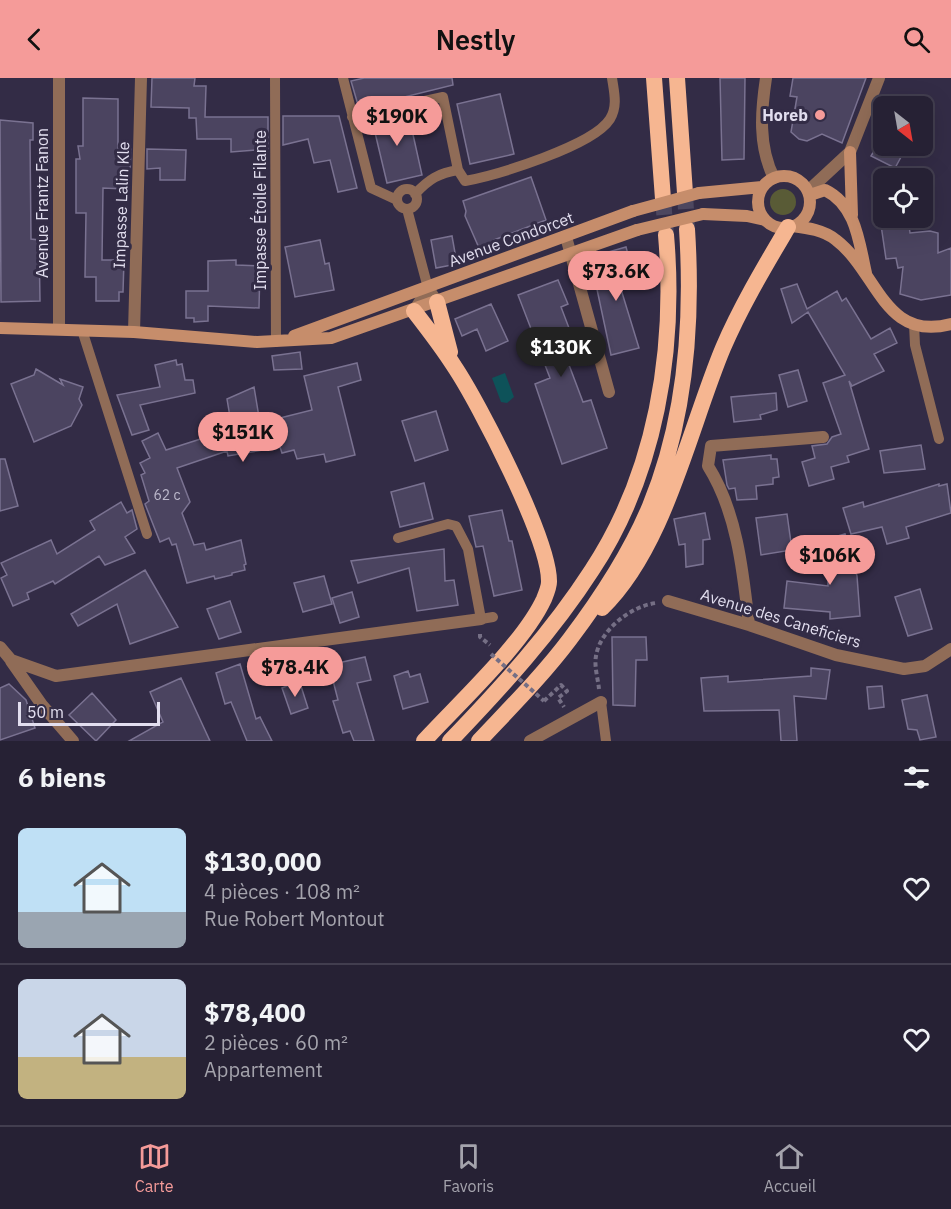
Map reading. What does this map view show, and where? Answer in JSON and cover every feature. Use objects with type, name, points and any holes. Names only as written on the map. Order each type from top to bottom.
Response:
[{"type":"highway","points":[[654,78],[663,199]]},
{"type":"highway","points":[[677,78],[692,193]]},
{"type":"highway","points":[[479,741],[569,640],[627,580],[647,543],[723,348],[752,289],[790,227]]},
{"type":"highway","points":[[569,640],[625,555],[650,506],[670,441],[684,380],[689,321],[687,229]]},
{"type":"highway","points":[[450,741],[536,647],[593,569],[626,507],[650,443],[662,380],[668,301],[666,235]]},
{"type":"highway","points":[[424,741],[502,656],[535,615],[545,598],[549,582],[542,545],[520,495],[455,367],[432,295]]},
{"type":"highway","points":[[414,311],[455,367]]},
{"type":"main road","points":[[850,152],[852,215],[867,274]]},
{"type":"main road","points":[[790,227],[805,217],[809,209],[809,193],[799,180],[791,176],[774,178],[762,188],[758,204],[765,220],[778,227],[816,230],[837,240],[867,274],[887,307],[906,322],[925,328],[951,324]]},
{"type":"main road","name":"Avenue Condorcet","points":[[0,328],[134,332],[276,342],[332,338],[414,311],[432,295],[566,237],[633,211],[692,193],[762,188]]},
{"type":"main road","points":[[809,193],[825,190],[836,195],[852,215]]},
{"type":"main road","name":"Avenue Condorcet","points":[[276,342],[637,231],[703,214],[747,216],[765,220]]},
{"type":"street","name":"Avenue Frantz Fanon","points":[[59,78],[59,329]]},
{"type":"street","name":"Impasse Lalin Kle","points":[[134,332],[141,78]]},
{"type":"street","points":[[766,78],[760,115],[765,153],[774,178]]},
{"type":"street","points":[[809,193],[850,152],[879,78]]},
{"type":"street","points":[[566,237],[609,392]]},
{"type":"street","points":[[749,625],[742,559],[717,481],[708,466],[711,446],[823,437]]},
{"type":"street","name":"Avenue des Caneficiers","points":[[668,601],[749,625],[836,655],[904,669],[925,666],[951,649]]},
{"type":"street","points":[[11,660],[46,674],[63,675],[487,618]]},
{"type":"street","points":[[0,647],[42,705],[73,741]]},
{"type":"street","points":[[530,741],[601,702]]},
{"type":"lane","name":"Impasse Étoile Filante","points":[[275,78],[276,342]]},
{"type":"lane","points":[[343,78],[371,188],[397,200],[402,207],[407,209],[432,295]]},
{"type":"lane","points":[[352,117],[443,97],[459,170],[465,181],[525,166],[599,130],[609,120],[615,104],[612,78]]},
{"type":"lane","points":[[407,209],[415,205],[415,194],[428,179],[442,173],[459,170]]},
{"type":"lane","points":[[397,200],[404,190],[415,194]]},
{"type":"lane","points":[[914,324],[915,345],[939,439]]},
{"type":"lane","points":[[82,330],[147,534]]},
{"type":"lane","points":[[398,538],[448,524],[456,526],[468,549],[487,618]]},
{"type":"lane","points":[[601,702],[606,741]]},
{"type":"path","points":[[601,702],[595,659],[602,640],[615,625],[642,605],[668,601]]},
{"type":"path","points":[[491,654],[544,701],[561,686],[567,691],[558,699]]},
{"type":"shaded area","points":[[783,189],[792,193],[796,202],[792,211],[783,215],[774,211],[770,202],[774,193]]},
{"type":"shaded area","points":[[505,373],[514,397],[507,403],[501,402],[492,378]]},
{"type":"building","points":[[152,78],[195,78],[194,86],[206,86],[205,117],[268,117],[268,149],[231,152],[231,139],[197,139],[196,118],[189,118],[189,108],[151,107]]},
{"type":"building","points":[[364,78],[452,78],[453,85],[368,106],[368,103],[358,105],[351,81]]},
{"type":"building","points":[[720,78],[745,78],[744,159],[722,160]]},
{"type":"building","name":"Horeb","points":[[793,78],[866,78],[842,143],[822,134],[807,141],[799,139],[791,132],[797,97],[790,96]]},
{"type":"building","points":[[500,94],[514,154],[470,164],[457,104]]},
{"type":"building","points":[[83,98],[118,99],[118,149],[131,149],[130,169],[127,169],[125,189],[103,188],[102,260],[124,260],[123,292],[119,292],[119,301],[96,301],[96,277],[85,277],[86,213],[76,213],[76,159],[80,159],[78,146],[83,146]]},
{"type":"building","points":[[408,112],[422,175],[387,183],[372,120]]},
{"type":"building","points":[[283,116],[339,116],[357,188],[338,192],[330,160],[314,163],[308,139],[283,145]]},
{"type":"building","points":[[0,120],[33,123],[33,140],[30,140],[31,239],[39,240],[40,301],[1,302]]},
{"type":"building","points":[[147,149],[186,150],[185,180],[160,180],[160,168],[147,169]]},
{"type":"building","points":[[873,153],[873,156],[902,156],[895,168],[871,156]]},
{"type":"building","points":[[531,177],[546,220],[494,240],[499,250],[483,257],[465,216],[463,201]]},
{"type":"building","points":[[881,228],[909,228],[910,233],[930,231],[938,233],[938,253],[951,248],[951,295],[921,300],[900,294],[903,267],[898,268],[896,258],[886,259]]},
{"type":"building","points":[[452,236],[457,264],[436,268],[431,240]]},
{"type":"building","points":[[320,240],[325,264],[329,263],[334,290],[295,297],[285,247]]},
{"type":"building","points":[[626,247],[630,262],[621,264],[627,284],[620,286],[639,348],[611,355],[595,280],[605,277],[598,255]]},
{"type":"building","points":[[236,260],[236,265],[260,266],[259,308],[208,306],[208,321],[194,322],[194,318],[186,318],[186,291],[208,291],[208,261]]},
{"type":"building","points":[[558,280],[568,304],[561,307],[569,328],[557,333],[583,402],[591,400],[607,448],[562,464],[535,384],[550,378],[518,295]]},
{"type":"building","points":[[797,284],[807,309],[837,291],[842,301],[846,298],[871,339],[890,328],[897,343],[874,354],[884,371],[852,386],[849,381],[869,449],[847,456],[849,462],[831,467],[834,479],[809,486],[802,462],[815,458],[812,446],[827,444],[832,437],[841,434],[823,383],[845,375],[808,312],[792,323],[781,289]]},
{"type":"building","points":[[491,304],[508,341],[486,351],[477,329],[462,336],[455,319]]},
{"type":"building","points":[[300,352],[302,369],[274,370],[272,356]]},
{"type":"building","points":[[176,360],[177,365],[182,364],[185,380],[193,380],[195,393],[140,405],[149,430],[132,435],[117,395],[160,387],[155,365]]},
{"type":"building","points":[[357,363],[361,380],[338,387],[355,455],[326,462],[324,454],[297,459],[294,450],[282,453],[280,447],[228,456],[227,451],[177,468],[190,502],[182,513],[194,545],[204,543],[206,550],[241,540],[246,564],[244,565],[245,570],[232,573],[232,575],[215,579],[214,576],[187,583],[176,544],[172,545],[169,538],[160,542],[145,504],[149,501],[141,475],[145,473],[140,463],[150,458],[142,441],[158,433],[166,450],[232,429],[227,399],[254,387],[260,423],[312,410],[304,376]]},
{"type":"building","points":[[36,369],[63,385],[60,379],[83,387],[79,399],[82,405],[71,426],[34,442],[11,384],[34,375]]},
{"type":"building","points":[[798,370],[807,401],[788,407],[779,375]]},
{"type":"building","points":[[776,393],[777,410],[760,415],[761,419],[734,422],[731,397]]},
{"type":"building","points":[[436,411],[448,450],[415,461],[402,421]]},
{"type":"building","points":[[921,445],[925,469],[884,473],[880,451]]},
{"type":"building","points":[[771,455],[771,459],[777,459],[779,477],[773,478],[773,484],[756,486],[757,499],[737,500],[735,488],[729,489],[727,485],[723,460]]},
{"type":"building","points":[[0,459],[5,459],[18,506],[0,511]]},
{"type":"building","points":[[424,483],[433,519],[400,527],[391,492]]},
{"type":"building","points":[[939,484],[939,486],[947,484],[951,513],[906,527],[909,538],[887,544],[882,527],[851,534],[843,508],[863,502],[864,507]]},
{"type":"building","points":[[121,502],[127,513],[132,510],[137,529],[125,537],[135,553],[105,565],[99,556],[55,584],[53,581],[27,593],[29,599],[13,606],[1,578],[7,575],[1,563],[51,540],[57,554],[95,530],[90,521]]},
{"type":"building","points":[[502,510],[509,541],[512,541],[522,590],[494,596],[483,546],[476,547],[469,516]]},
{"type":"building","points":[[705,513],[710,539],[703,540],[703,564],[686,567],[685,544],[679,545],[674,519]]},
{"type":"building","points":[[787,514],[792,550],[761,555],[756,518]]},
{"type":"building","points":[[845,534],[857,576],[860,616],[830,619],[830,612],[784,608],[787,581],[828,586],[828,578],[833,578],[825,548],[830,547],[827,539]]},
{"type":"building","points":[[444,549],[445,581],[454,580],[458,605],[417,611],[409,568],[358,583],[351,561]]},
{"type":"building","points":[[145,570],[178,627],[130,644],[117,604],[78,626],[71,614]]},
{"type":"building","points":[[324,576],[332,604],[303,612],[294,583]]},
{"type":"building","points":[[920,589],[932,629],[908,636],[895,597]]},
{"type":"building","points":[[352,592],[359,617],[340,623],[332,598]]},
{"type":"building","points":[[230,601],[241,632],[219,639],[207,609]]},
{"type":"building","points":[[612,637],[646,637],[647,660],[636,660],[635,706],[613,705]]},
{"type":"building","points":[[365,657],[371,680],[357,683],[374,741],[354,741],[350,731],[343,733],[333,701],[338,700],[329,665]]},
{"type":"building","points":[[240,664],[256,719],[260,717],[272,741],[247,741],[231,702],[225,704],[216,673]]},
{"type":"building","points":[[811,668],[830,670],[826,699],[794,696],[797,741],[781,741],[779,710],[704,711],[701,678],[728,676],[728,682],[811,676]]},
{"type":"building","points":[[408,671],[410,677],[420,674],[428,702],[403,709],[394,676]]},
{"type":"building","points":[[181,678],[210,741],[129,741],[163,722],[150,692]]},
{"type":"building","points":[[300,683],[308,708],[291,714],[282,688]]},
{"type":"building","points":[[9,684],[26,700],[35,728],[0,740],[0,688]]},
{"type":"building","points":[[882,686],[884,707],[869,709],[867,687]]},
{"type":"building","points":[[92,693],[116,720],[96,741],[69,715]]},
{"type":"building","points":[[927,695],[936,737],[920,740],[917,730],[908,729],[902,700]]},
{"type":"tunnel","points":[[685,193],[687,229]]},
{"type":"tunnel","points":[[663,199],[666,235]]},
{"type":"place","name":"Horeb","points":[[820,115]]}]
